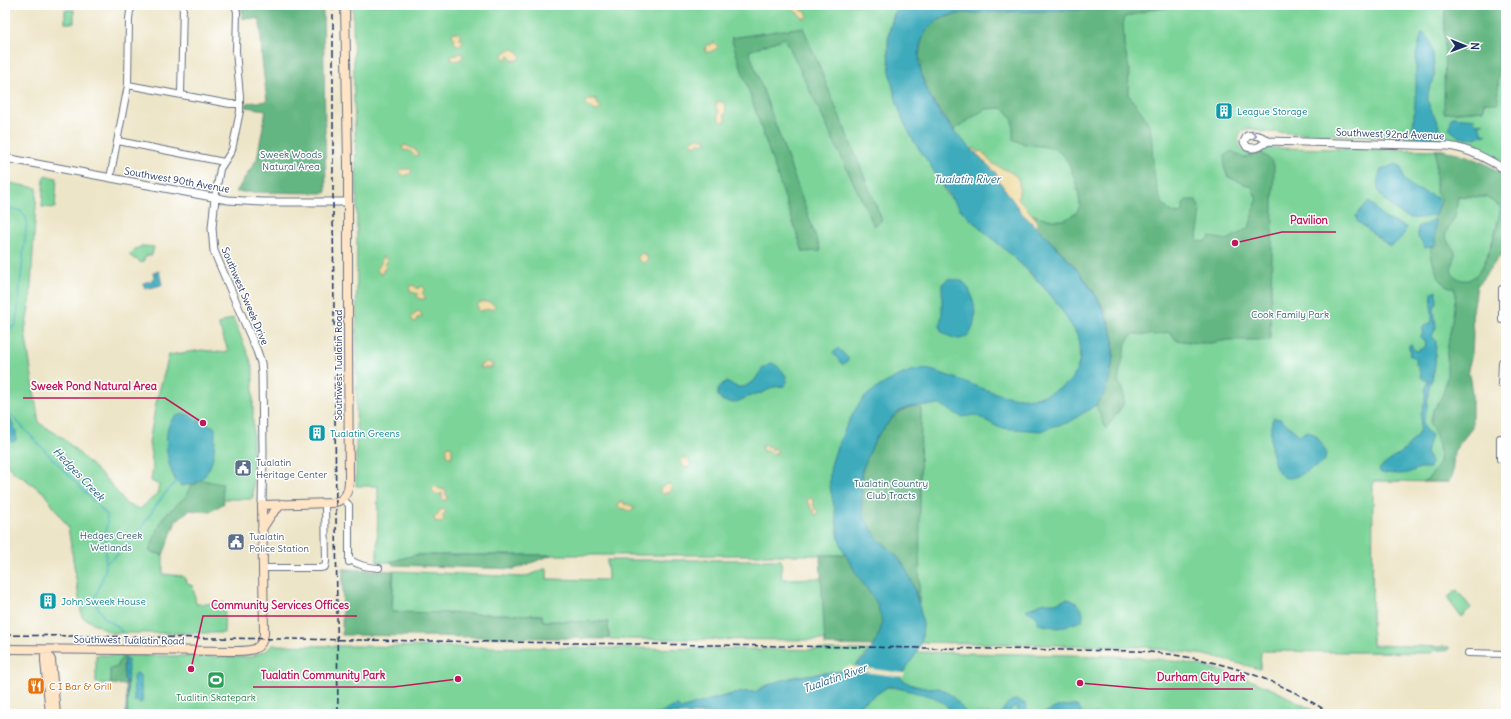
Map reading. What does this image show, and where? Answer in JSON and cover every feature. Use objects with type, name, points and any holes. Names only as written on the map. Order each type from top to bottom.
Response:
[{"type":"main road","name":"Southwest Tualatin Road","points":[[343,499],[348,490],[349,480],[348,202],[345,5]]},
{"type":"main road","points":[[262,505],[325,504],[337,502],[343,499]]},
{"type":"main road","points":[[262,530],[271,515],[282,504]]},
{"type":"main road","name":"Southwest Tualatin Road","points":[[46,650],[67,649],[236,652],[254,649],[261,643],[264,634],[262,505]]},
{"type":"main road","points":[[5,649],[46,650]]},
{"type":"main road","points":[[46,650],[45,661],[50,714]]},
{"type":"main road","points":[[46,650],[51,660],[56,714]]},
{"type":"street","points":[[110,178],[128,85],[129,19],[130,11],[134,5]]},
{"type":"street","points":[[181,94],[183,5]]},
{"type":"street","name":"Southwest Sweek Drive","points":[[235,5],[236,56],[240,104],[234,144],[220,169],[217,178],[212,228],[214,251],[257,351],[262,370],[262,505]]},
{"type":"street","points":[[128,85],[230,104],[240,104]]},
{"type":"street","points":[[118,141],[224,162]]},
{"type":"street","name":"Southwest 92nd Avenue","points":[[1268,141],[1448,146],[1462,148],[1479,154],[1506,170]]},
{"type":"street","name":"Southwest 90th Avenue","points":[[5,158],[215,198],[253,202],[348,202]]},
{"type":"street","points":[[1502,289],[1504,309],[1502,320]]},
{"type":"street","points":[[1501,384],[1504,373],[1502,362]]},
{"type":"street","points":[[1500,438],[1503,449],[1500,459]]},
{"type":"street","points":[[343,499],[349,505],[349,561],[364,566],[379,568]]},
{"type":"street","points":[[263,568],[325,567],[325,504]]},
{"type":"street","points":[[1468,653],[1506,654]]},
{"type":"green space","name":"Sweek Woods Natural Area","points":[[258,5],[323,5],[326,193],[236,192],[257,159],[266,110],[246,107],[246,103],[267,101],[262,60],[260,19],[242,18],[242,8]]},
{"type":"green space","name":"Cook Family Park","points":[[353,5],[900,5],[894,13],[888,36],[888,55],[892,83],[898,106],[946,193],[965,214],[1017,260],[1061,307],[1078,337],[1080,360],[1075,374],[1089,387],[1065,256],[948,122],[926,88],[920,69],[919,59],[1121,5],[1445,5],[1445,113],[1484,110],[1484,102],[1498,103],[1499,36],[1506,36],[1506,163],[1476,147],[1447,139],[1264,132],[1256,129],[1248,129],[1242,131],[1238,139],[1241,149],[1247,153],[1255,152],[1264,148],[1444,150],[1443,196],[1486,197],[1501,207],[1491,246],[1483,266],[1473,279],[1464,281],[1448,482],[1373,481],[1372,645],[1449,647],[1449,650],[1433,650],[1433,653],[1261,651],[1260,669],[1205,655],[1144,647],[918,642],[921,401],[894,555],[415,555],[390,562],[377,562],[378,486],[356,486],[357,198]]},
{"type":"green space","points":[[1121,5],[1189,5],[1149,10],[1123,18],[1124,45],[1129,69],[1128,94],[1143,114],[1150,128],[1155,178],[1162,203],[1169,211],[1179,214],[1183,211],[1183,203],[1187,200],[1196,200],[1200,211],[1197,239],[1200,242],[1206,241],[1210,237],[1227,240],[1249,228],[1257,200],[1252,187],[1228,177],[1224,167],[1225,155],[1232,151],[1243,158],[1261,154],[1271,160],[1274,165],[1270,340],[1228,340],[1211,343],[1196,343],[1176,340],[1171,333],[1167,332],[1155,335],[1134,334],[1126,343],[1118,381],[1124,397],[1123,405],[1106,429],[1096,405],[1106,387],[1112,366],[1113,334],[1109,323],[1102,307],[1083,276],[1059,249],[1020,211],[1046,219],[1057,220],[1067,219],[1076,213],[1080,203],[1079,196],[1069,164],[1062,154],[1056,150],[1025,144],[1013,139],[1013,121],[1008,112],[1002,108],[985,109],[954,130],[937,107],[926,87],[920,70],[922,63],[919,59],[920,48],[926,31],[932,25],[946,17],[965,13],[1102,9]]},
{"type":"green space","points":[[1445,5],[1506,5],[1506,36],[1499,37],[1498,103],[1484,102],[1484,110],[1444,113]]},
{"type":"green space","points":[[65,10],[74,10],[74,23],[65,23]]},
{"type":"green space","points":[[803,27],[882,220],[874,226],[785,38],[749,51],[821,251],[803,252],[731,38]]},
{"type":"green space","points":[[1436,150],[1473,158],[1506,176],[1506,248],[1477,286],[1472,318],[1472,354],[1468,369],[1472,392],[1472,428],[1454,451],[1452,477],[1448,482],[1423,482],[1435,470],[1440,455],[1437,440],[1430,424],[1433,411],[1443,394],[1447,376],[1447,351],[1456,295],[1454,288],[1444,284],[1439,278],[1431,255],[1431,225],[1441,199],[1436,193]],"holes":[[[1458,196],[1486,197],[1501,207],[1497,226],[1484,264],[1470,279],[1461,280],[1455,277],[1452,273],[1451,268],[1455,258],[1455,253],[1445,234],[1455,217]]]},
{"type":"green space","points":[[44,176],[57,178],[55,208],[42,207]]},
{"type":"green space","name":"Hedges Creek Wetlands","points":[[5,182],[37,188],[30,302],[25,331],[39,423],[63,438],[109,482],[126,504],[140,509],[157,494],[159,485],[151,481],[153,466],[149,443],[156,403],[169,355],[202,350],[226,353],[228,350],[218,324],[233,318],[253,369],[253,497],[250,499],[212,499],[186,496],[149,551],[163,555],[163,574],[183,576],[188,584],[193,586],[196,604],[225,603],[224,633],[111,633],[82,617],[68,527],[43,492],[22,477],[15,474],[5,463]]},
{"type":"green space","points":[[143,246],[154,247],[152,255],[146,256],[142,263],[129,255],[135,249]]},
{"type":"green space","name":"Tualatin Country Club Tracts","points":[[921,405],[919,603],[912,583],[902,563],[888,547],[877,538],[865,520],[860,498],[860,487],[869,452],[880,433],[893,418],[902,411]]},
{"type":"green space","points":[[201,480],[223,484],[222,489],[224,503],[210,512],[189,510],[176,521],[163,555],[149,551],[163,517],[186,496],[191,484],[195,484]]},
{"type":"green space","points":[[415,555],[552,555],[515,569],[395,565],[390,562]]},
{"type":"green space","points":[[820,555],[846,555],[878,605],[882,619],[882,627],[874,646],[825,645]]},
{"type":"green space","points":[[607,560],[781,560],[782,579],[822,578],[825,640],[609,639],[608,622],[543,621],[542,615],[392,612],[394,571],[524,577],[547,568],[547,579],[608,580]]},
{"type":"green space","points":[[343,569],[393,571],[392,612],[542,615],[543,621],[608,622],[609,639],[342,635]]},
{"type":"green space","points":[[1457,590],[1471,608],[1461,617],[1447,598]]},
{"type":"green space","points":[[272,645],[870,650],[854,667],[843,671],[797,676],[764,686],[755,692],[730,695],[681,709],[677,706],[660,714],[127,714],[125,656],[118,667],[110,669],[111,684],[96,683],[96,655],[251,657],[266,651]]},
{"type":"green space","points":[[917,652],[1107,656],[1165,660],[1203,666],[1248,679],[1284,695],[1319,714],[810,714],[810,710],[836,708],[852,710],[886,687],[892,688]]},
{"type":"green space","points":[[125,656],[123,667],[126,685],[111,684],[110,669],[118,667],[118,663],[122,657]]},
{"type":"sand","points":[[794,5],[799,6],[801,10],[806,12],[808,16],[807,18],[802,18],[793,10],[792,8]]},
{"type":"sand","points":[[453,32],[459,33],[461,36],[459,39],[464,40],[461,45],[456,45],[454,42],[455,38],[452,36]]},
{"type":"sand","points":[[713,42],[718,48],[710,52],[705,52],[706,45],[709,44],[710,46]]},
{"type":"sand","points":[[513,49],[519,52],[521,56],[520,59],[513,61],[509,55],[507,59],[504,59],[503,54],[508,50]]},
{"type":"sand","points":[[461,53],[463,55],[462,59],[455,61],[451,59],[451,55],[455,56]]},
{"type":"sand","points":[[588,99],[596,99],[598,105],[601,106],[600,110],[596,111],[586,105]]},
{"type":"sand","points":[[716,102],[723,102],[725,105],[725,122],[719,121],[719,111],[716,109]]},
{"type":"sand","points":[[695,138],[705,139],[706,143],[700,144],[699,142],[696,145],[691,145],[691,141]]},
{"type":"sand","points":[[405,145],[416,150],[418,155],[415,156],[410,151],[403,150],[402,147]]},
{"type":"sand","points":[[973,148],[979,152],[982,151],[992,163],[1014,174],[1019,183],[1018,198],[1036,219],[1037,228],[1020,211],[999,181],[995,172],[972,149]]},
{"type":"sand","points":[[403,169],[410,169],[412,171],[410,174],[404,176],[399,172]]},
{"type":"sand","points":[[642,253],[648,258],[647,261],[643,263],[637,258]]},
{"type":"sand","points":[[383,256],[387,259],[385,266],[386,269],[383,270],[383,273],[381,274],[377,269]]},
{"type":"sand","points":[[412,285],[417,289],[421,286],[424,287],[424,291],[422,293],[425,296],[425,299],[419,299],[417,296],[418,294],[411,292],[409,288]]},
{"type":"sand","points":[[481,302],[490,302],[495,306],[492,310],[479,311],[477,305]]},
{"type":"sand","points":[[419,311],[422,317],[417,318],[416,322],[413,321],[411,318],[416,312]]},
{"type":"sand","points":[[485,362],[492,363],[492,368],[480,368],[480,364],[483,365]]},
{"type":"sand","points":[[765,445],[767,447],[771,446],[772,450],[776,448],[778,453],[772,454],[768,451],[762,451],[762,446]]},
{"type":"sand","points":[[448,446],[452,447],[452,457],[449,457],[446,454],[446,449]]},
{"type":"sand","points":[[687,458],[691,465],[689,467],[685,468],[682,464],[681,460]]},
{"type":"sand","points":[[668,484],[672,486],[671,492],[662,494],[660,488]]},
{"type":"sand","points":[[435,486],[446,490],[446,495],[448,496],[447,500],[442,500],[442,493],[439,495],[433,493],[432,488]]},
{"type":"sand","points":[[809,498],[813,499],[814,507],[818,512],[817,515],[814,514],[814,510],[811,509],[810,504],[808,504],[807,501]]},
{"type":"sand","points":[[619,502],[624,502],[625,505],[627,504],[634,507],[634,510],[628,511],[620,508],[618,506]]},
{"type":"sand","points":[[443,509],[446,512],[443,515],[444,521],[440,523],[435,522],[434,517],[438,515],[440,510]]},
{"type":"water","name":"Tualatin River","points":[[900,5],[1120,5],[1102,9],[957,14],[934,23],[926,32],[921,42],[919,54],[922,77],[926,89],[943,118],[964,142],[995,172],[999,181],[1020,211],[1065,256],[1080,273],[1096,296],[1106,316],[1113,337],[1113,356],[1110,376],[1105,392],[1096,405],[1068,423],[1053,426],[1042,431],[1000,428],[975,415],[962,417],[940,405],[905,408],[895,414],[876,438],[861,472],[862,507],[865,519],[878,539],[893,552],[904,566],[912,582],[923,624],[922,639],[916,654],[900,677],[905,682],[916,686],[944,690],[955,699],[967,714],[953,714],[946,705],[934,697],[889,686],[850,711],[831,707],[817,708],[798,714],[660,714],[672,707],[677,706],[681,709],[730,695],[755,692],[779,681],[805,675],[845,670],[862,660],[872,648],[881,629],[882,623],[878,605],[851,565],[842,548],[830,489],[830,472],[834,456],[853,413],[863,399],[880,386],[894,378],[919,369],[936,372],[991,392],[1024,398],[1035,398],[1052,392],[1071,380],[1077,371],[1080,360],[1080,343],[1076,331],[1059,306],[1022,265],[956,205],[908,130],[895,97],[888,53],[890,28]]},
{"type":"water","points":[[1422,33],[1427,36],[1432,50],[1434,81],[1430,86],[1428,99],[1430,108],[1439,127],[1437,133],[1426,140],[1420,140],[1417,138],[1413,127],[1416,88],[1416,55]]},
{"type":"water","points":[[1451,118],[1475,119],[1473,121],[1477,124],[1484,123],[1479,126],[1484,135],[1487,134],[1476,138],[1461,138],[1449,129]]},
{"type":"water","points":[[1396,164],[1402,167],[1404,180],[1414,188],[1437,198],[1439,202],[1435,215],[1417,218],[1407,217],[1394,209],[1382,197],[1378,189],[1380,172],[1381,170]]},
{"type":"water","points":[[1369,201],[1384,218],[1406,227],[1403,236],[1393,245],[1388,245],[1357,221],[1356,216]]},
{"type":"water","points":[[1433,219],[1435,220],[1435,246],[1425,248],[1418,237],[1418,227],[1428,224]]},
{"type":"water","points":[[159,271],[162,285],[145,289],[143,283],[151,281],[154,277],[153,273]]},
{"type":"water","points":[[948,279],[963,282],[968,287],[972,295],[974,304],[974,324],[971,332],[966,337],[958,339],[941,331],[940,326],[942,312],[942,284]]},
{"type":"water","points":[[1436,290],[1437,302],[1434,308],[1436,327],[1432,336],[1436,341],[1435,366],[1432,380],[1429,385],[1427,407],[1423,422],[1426,431],[1431,435],[1426,452],[1431,461],[1431,466],[1430,468],[1420,468],[1408,473],[1381,473],[1379,470],[1381,467],[1405,450],[1416,437],[1420,429],[1421,414],[1425,401],[1425,388],[1429,380],[1424,380],[1421,377],[1415,358],[1409,355],[1411,352],[1409,345],[1411,344],[1413,349],[1417,351],[1425,347],[1426,342],[1421,338],[1421,336],[1423,333],[1423,326],[1432,322],[1432,292]]},
{"type":"water","points":[[838,348],[849,359],[843,365],[833,353]]},
{"type":"water","points":[[772,363],[780,368],[786,376],[787,382],[784,386],[774,387],[734,403],[723,401],[718,396],[719,389],[724,383],[726,382],[737,387],[744,387],[754,381],[763,368]]},
{"type":"water","points":[[5,410],[16,430],[16,440],[13,442],[8,440],[5,434]]},
{"type":"water","points":[[186,414],[215,428],[215,443],[213,458],[207,472],[196,483],[181,486],[176,481],[172,473],[166,440],[171,421],[176,416]]},
{"type":"water","points":[[1273,418],[1281,419],[1299,435],[1307,431],[1316,435],[1326,452],[1325,460],[1322,464],[1295,477],[1287,478],[1281,475],[1277,469],[1272,452],[1271,424]]},
{"type":"water","points":[[1066,599],[1074,601],[1080,606],[1083,613],[1082,621],[1058,628],[1039,624],[1036,616],[1026,610],[1044,602],[1053,603]]},
{"type":"water","points":[[124,660],[128,660],[127,714],[127,682],[124,679]]},
{"type":"water","points":[[136,673],[139,674],[141,678],[142,702],[139,703],[138,701],[134,701],[133,676]]},
{"type":"water","points":[[1016,700],[1026,704],[1028,714],[1020,714],[1018,709],[1014,706],[1009,714],[1001,714],[1008,703]]},
{"type":"water","points":[[1073,705],[1078,707],[1083,714],[1042,714],[1057,707]]},
{"type":"pier","points":[[850,666],[905,673],[903,677],[840,669]]},
{"type":"waterway","points":[[5,207],[21,211],[27,219],[16,325],[5,331]]},
{"type":"waterway","name":"Hedges Creek","points":[[5,409],[107,515],[105,571],[94,601],[105,619],[116,625],[122,632]]},
{"type":"waterway","name":"Hedges Creek","points":[[105,563],[115,557],[131,541],[157,504],[177,481]]},
{"type":"railway","points":[[333,5],[333,213],[338,714]]},
{"type":"railway","points":[[5,635],[1138,651],[1190,657],[1239,670],[1286,688],[1331,714]]},
{"type":"place","name":"League Storage","points":[[1224,111]]},
{"type":"place","name":"Pavilion","points":[[1235,243]]},
{"type":"place","name":"Sweek Pond Natural Area","points":[[203,423]]},
{"type":"place","name":"Tualatin Greens","points":[[317,433]]},
{"type":"place","name":"Tualatin Heritage Center","points":[[243,468]]},
{"type":"place","name":"Tualatin Police Station","points":[[236,542]]},
{"type":"place","name":"John Sweek House","points":[[48,601]]},
{"type":"place","name":"Community Services Offices","points":[[191,669]]},
{"type":"place","name":"Tualatin Community Park","points":[[458,679]]},
{"type":"place","name":"Tualitin Skatepark","points":[[216,680]]},
{"type":"place","name":"Durham City Park","points":[[1080,683]]},
{"type":"place","name":"C I Bar & Grill","points":[[36,686]]}]
